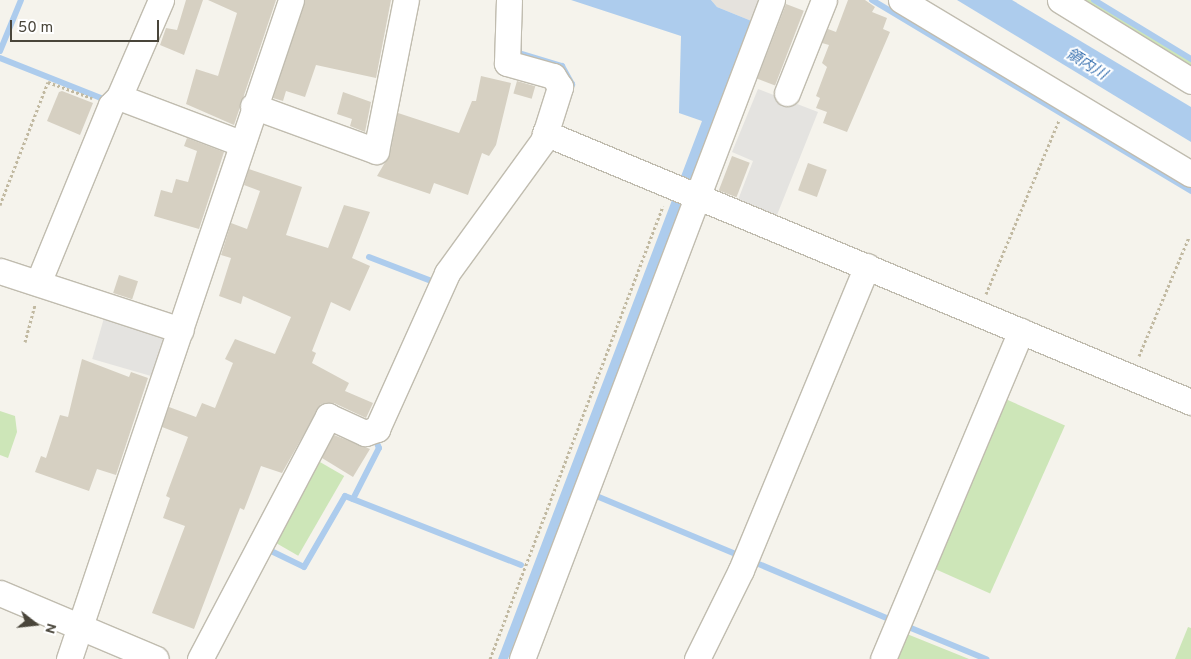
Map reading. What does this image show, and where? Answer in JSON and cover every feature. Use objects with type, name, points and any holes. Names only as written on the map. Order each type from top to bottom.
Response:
[{"type":"street","points":[[40,284],[115,101],[161,0]]},
{"type":"street","points":[[69,659],[82,628],[181,330],[240,143],[291,0]]},
{"type":"street","points":[[253,106],[376,151],[406,0]]},
{"type":"street","points":[[200,659],[328,416],[365,433],[378,429],[447,273],[545,133],[560,87],[553,76],[507,63],[510,0]]},
{"type":"street","points":[[522,659],[684,190],[772,0]]},
{"type":"street","points":[[787,93],[824,0]]},
{"type":"street","points":[[901,0],[1191,174]]},
{"type":"street","points":[[1060,0],[1191,81]]},
{"type":"street","points":[[115,101],[240,143]]},
{"type":"street","points":[[545,133],[1191,402]]},
{"type":"street","points":[[697,659],[741,570],[867,266]]},
{"type":"street","points":[[0,271],[181,330]]},
{"type":"street","points":[[884,659],[1021,331]]},
{"type":"street","points":[[0,594],[156,659]]},
{"type":"path","points":[[0,205],[48,82],[115,101]]},
{"type":"path","points":[[978,313],[1060,117]]},
{"type":"path","points":[[490,659],[684,190]]},
{"type":"path","points":[[1131,377],[1189,237]]},
{"type":"path","points":[[24,342],[40,284]]},
{"type":"shaded area","points":[[711,0],[762,0],[754,22],[717,7]]},
{"type":"shaded area","points":[[758,89],[818,112],[777,215],[738,200],[753,161],[732,152]]},
{"type":"shaded area","points":[[106,311],[174,331],[160,379],[92,359]]},
{"type":"green space","points":[[1074,0],[1092,0],[1191,60],[1191,72]]},
{"type":"green space","points":[[1001,397],[1065,425],[990,594],[926,565]]},
{"type":"green space","points":[[0,411],[15,416],[17,432],[8,458],[0,455]]},
{"type":"green space","points":[[313,458],[344,476],[298,556],[267,538]]},
{"type":"green space","points":[[1188,627],[1191,628],[1191,659],[1175,659]]},
{"type":"green space","points":[[902,632],[969,659],[891,659]]},
{"type":"water","points":[[571,0],[711,0],[717,7],[754,22],[508,659],[498,659],[702,121],[679,113],[681,36]]},
{"type":"water","name":"領内川","points":[[957,0],[1012,0],[1191,107],[1191,142]]},
{"type":"building","points":[[186,0],[203,0],[184,55],[160,45],[166,28],[177,30]]},
{"type":"building","points":[[208,0],[276,0],[234,125],[186,104],[196,69],[218,76],[237,13]]},
{"type":"building","points":[[305,0],[391,0],[376,78],[316,65],[305,97],[286,91],[283,101],[273,98]]},
{"type":"building","points":[[848,0],[865,0],[875,7],[872,12],[887,18],[883,29],[890,32],[847,132],[823,123],[827,112],[816,108],[820,98],[816,96],[827,67],[822,63],[829,45],[822,43],[828,29],[836,32]]},
{"type":"building","points":[[786,4],[804,11],[775,85],[757,79]]},
{"type":"building","points":[[481,76],[511,83],[496,145],[489,156],[482,153],[468,195],[434,183],[430,194],[377,176],[390,154],[398,113],[459,133],[472,101],[476,101]]},
{"type":"building","points":[[517,81],[535,86],[532,99],[513,93]]},
{"type":"building","points":[[62,91],[93,103],[80,135],[47,121],[59,92]]},
{"type":"building","points":[[343,92],[371,102],[365,132],[350,126],[352,119],[337,114]]},
{"type":"building","points":[[187,138],[224,152],[199,229],[154,216],[161,190],[172,193],[176,179],[188,182],[197,151],[184,146]]},
{"type":"building","points":[[732,156],[750,163],[736,197],[719,191]]},
{"type":"building","points":[[808,163],[827,170],[817,197],[798,190]]},
{"type":"building","points":[[249,169],[302,187],[286,235],[328,248],[344,205],[370,212],[352,258],[370,266],[350,311],[331,302],[312,351],[316,353],[312,363],[349,383],[345,391],[373,403],[366,418],[334,403],[321,404],[282,473],[261,466],[244,510],[240,508],[194,629],[152,613],[185,526],[163,518],[170,498],[166,496],[188,437],[162,427],[169,407],[196,417],[202,403],[215,408],[233,363],[225,359],[235,339],[275,354],[291,317],[243,296],[241,304],[219,296],[231,258],[221,255],[231,223],[247,229],[260,191],[244,185]]},
{"type":"building","points":[[119,275],[138,281],[132,299],[113,293]]},
{"type":"building","points":[[82,359],[129,377],[131,372],[148,378],[116,475],[97,469],[89,491],[35,472],[41,456],[46,458],[60,415],[68,417]]},
{"type":"building","points":[[334,435],[370,449],[353,477],[322,458]]},
{"type":"waterway","points":[[0,51],[21,0]]},
{"type":"waterway","points":[[872,0],[1191,191]]},
{"type":"waterway","points":[[1094,0],[1191,59]]},
{"type":"waterway","points":[[519,46],[519,53],[562,66],[572,84],[570,91]]},
{"type":"waterway","points":[[0,58],[106,100]]},
{"type":"waterway","points":[[369,257],[434,282]]},
{"type":"waterway","points":[[353,499],[379,448],[376,441]]},
{"type":"waterway","points":[[594,495],[738,555]]},
{"type":"waterway","points":[[267,549],[304,567],[345,496],[521,565]]},
{"type":"waterway","points":[[754,562],[889,619]]},
{"type":"waterway","points":[[906,626],[986,659]]}]
